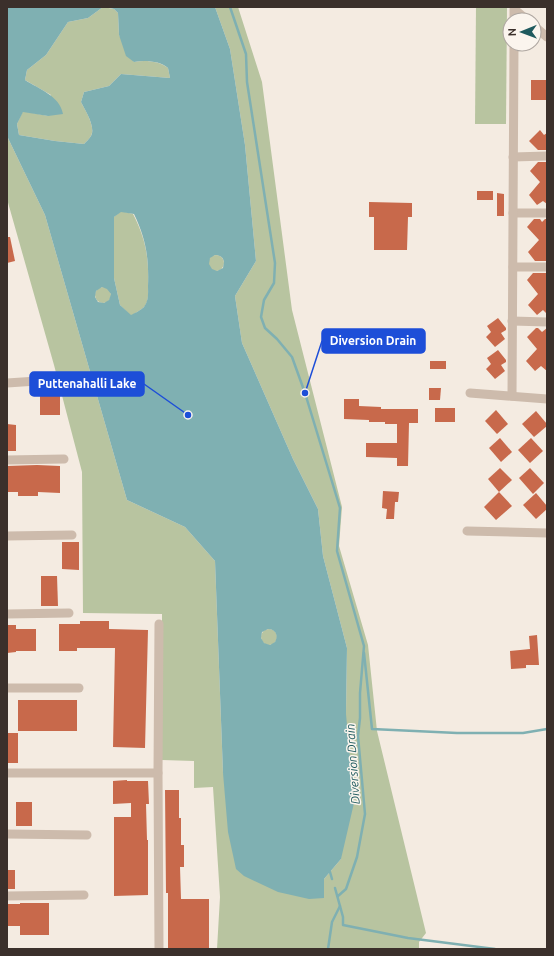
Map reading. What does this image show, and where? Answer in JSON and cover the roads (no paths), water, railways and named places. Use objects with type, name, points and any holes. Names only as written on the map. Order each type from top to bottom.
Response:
[{"type":"street","points":[[512,396],[514,52]]},
{"type":"street","points":[[513,157],[547,156]]},
{"type":"street","points":[[513,213],[547,213]]},
{"type":"street","points":[[513,267],[547,267]]},
{"type":"street","points":[[512,321],[547,322]]},
{"type":"street","points":[[7,383],[52,380]]},
{"type":"street","points":[[470,393],[547,399]]},
{"type":"street","points":[[7,460],[64,460]]},
{"type":"street","points":[[467,531],[547,533]]},
{"type":"street","points":[[7,536],[72,535]]},
{"type":"street","points":[[7,614],[69,614]]},
{"type":"street","points":[[159,624],[159,949]]},
{"type":"street","points":[[7,688],[79,688]]},
{"type":"street","points":[[7,773],[158,773]]},
{"type":"street","points":[[7,834],[87,835]]},
{"type":"street","points":[[7,896],[84,895]]},
{"type":"water","points":[[7,7],[103,7],[88,18],[68,22],[46,55],[27,70],[25,80],[58,102],[63,114],[48,116],[23,112],[17,124],[19,135],[84,144],[91,136],[92,128],[81,102],[84,92],[109,86],[121,74],[170,78],[168,68],[161,64],[143,61],[134,62],[126,56],[119,35],[118,13],[114,9],[106,7],[215,7],[230,49],[245,145],[256,261],[235,296],[242,343],[293,459],[318,509],[323,556],[347,648],[346,714],[354,803],[341,859],[324,879],[324,898],[309,899],[278,892],[244,876],[236,869],[228,832],[223,773],[215,561],[185,527],[127,500],[45,215],[7,136]],"holes":[[[121,212],[134,214],[146,249],[148,266],[148,294],[146,304],[140,310],[131,315],[120,305],[114,278],[114,217]],[[215,255],[221,257],[224,262],[223,268],[217,271],[212,269],[209,264],[210,258]],[[102,287],[107,289],[111,294],[109,300],[104,303],[98,302],[95,297],[96,291]],[[268,629],[274,631],[277,637],[275,642],[270,645],[264,643],[261,638],[262,632]]]},
{"type":"waterway","name":"Diversion Drain","points":[[230,7],[246,54],[247,82],[275,263],[274,283],[264,300],[261,317],[265,328],[277,339],[292,357],[305,393],[340,508],[337,551],[364,646],[358,736],[365,814],[357,857],[346,889],[338,896]]},
{"type":"waterway","points":[[364,653],[372,729],[457,733],[523,733],[547,729]]},
{"type":"waterway","points":[[330,872],[332,879]]},
{"type":"waterway","points":[[335,888],[343,917],[343,925],[408,938],[495,949]]},
{"type":"waterway","points":[[328,949],[332,922],[340,906]]},
{"type":"place","name":"Diversion Drain","points":[[305,393]]},
{"type":"place","name":"Puttenahalli Lake","points":[[188,415]]}]
